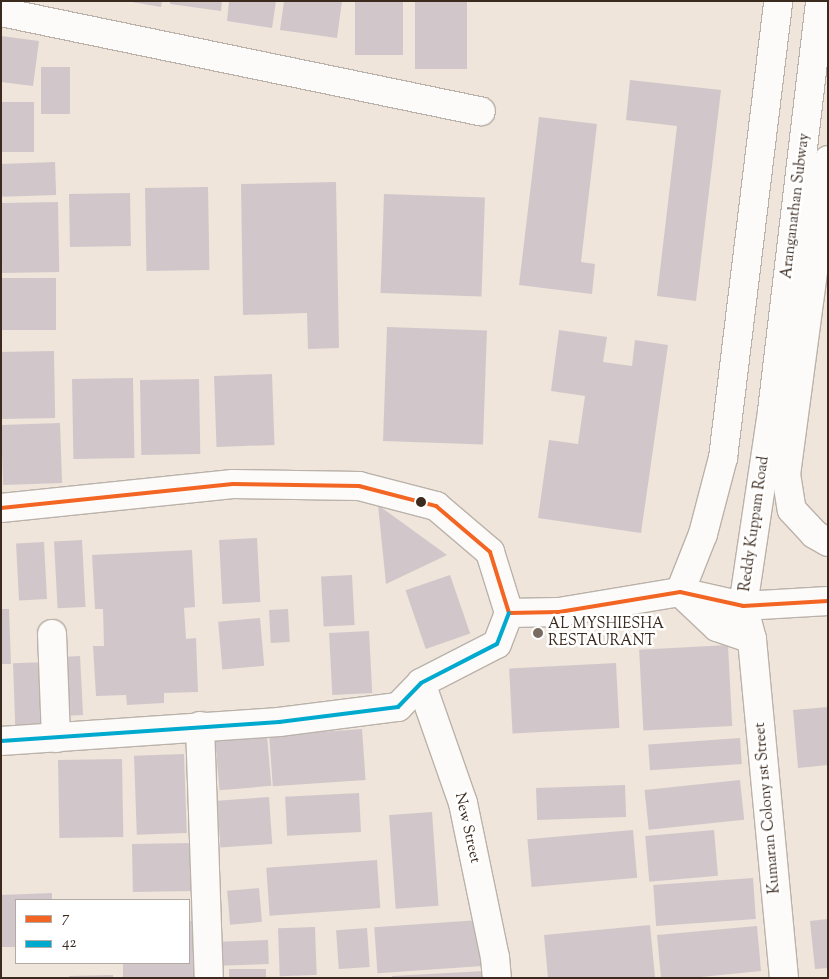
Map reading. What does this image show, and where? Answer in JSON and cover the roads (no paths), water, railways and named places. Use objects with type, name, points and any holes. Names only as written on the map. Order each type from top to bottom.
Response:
[{"type":"main road","points":[[752,639],[717,626],[680,592],[703,534],[723,458],[778,1]]},
{"type":"main road","name":"Aranganathan Subway","points":[[772,411],[820,1]]},
{"type":"main road","points":[[1,12],[481,111]]},
{"type":"main road","points":[[828,160],[786,474],[792,510],[814,534],[828,542]]},
{"type":"main road","name":"Reddy Kuppam Road","points":[[508,613],[559,612],[680,592],[743,606],[772,411]]},
{"type":"main road","points":[[1,508],[233,484],[359,486],[436,506],[483,546],[490,552],[508,613],[497,644],[421,683],[398,707],[279,722],[1,741]]},
{"type":"main road","points":[[743,606],[828,601]]},
{"type":"main road","name":"Kumaran Colony 1st Street","points":[[743,606],[752,639],[784,978]]},
{"type":"main road","points":[[52,634],[56,738]]},
{"type":"main road","name":"New Street","points":[[421,683],[463,803],[495,957],[497,978]]},
{"type":"main road","points":[[200,726],[209,978]]},
{"type":"place","name":"AL MYSHIESHA RESTAURANT","points":[[538,633]]}]
